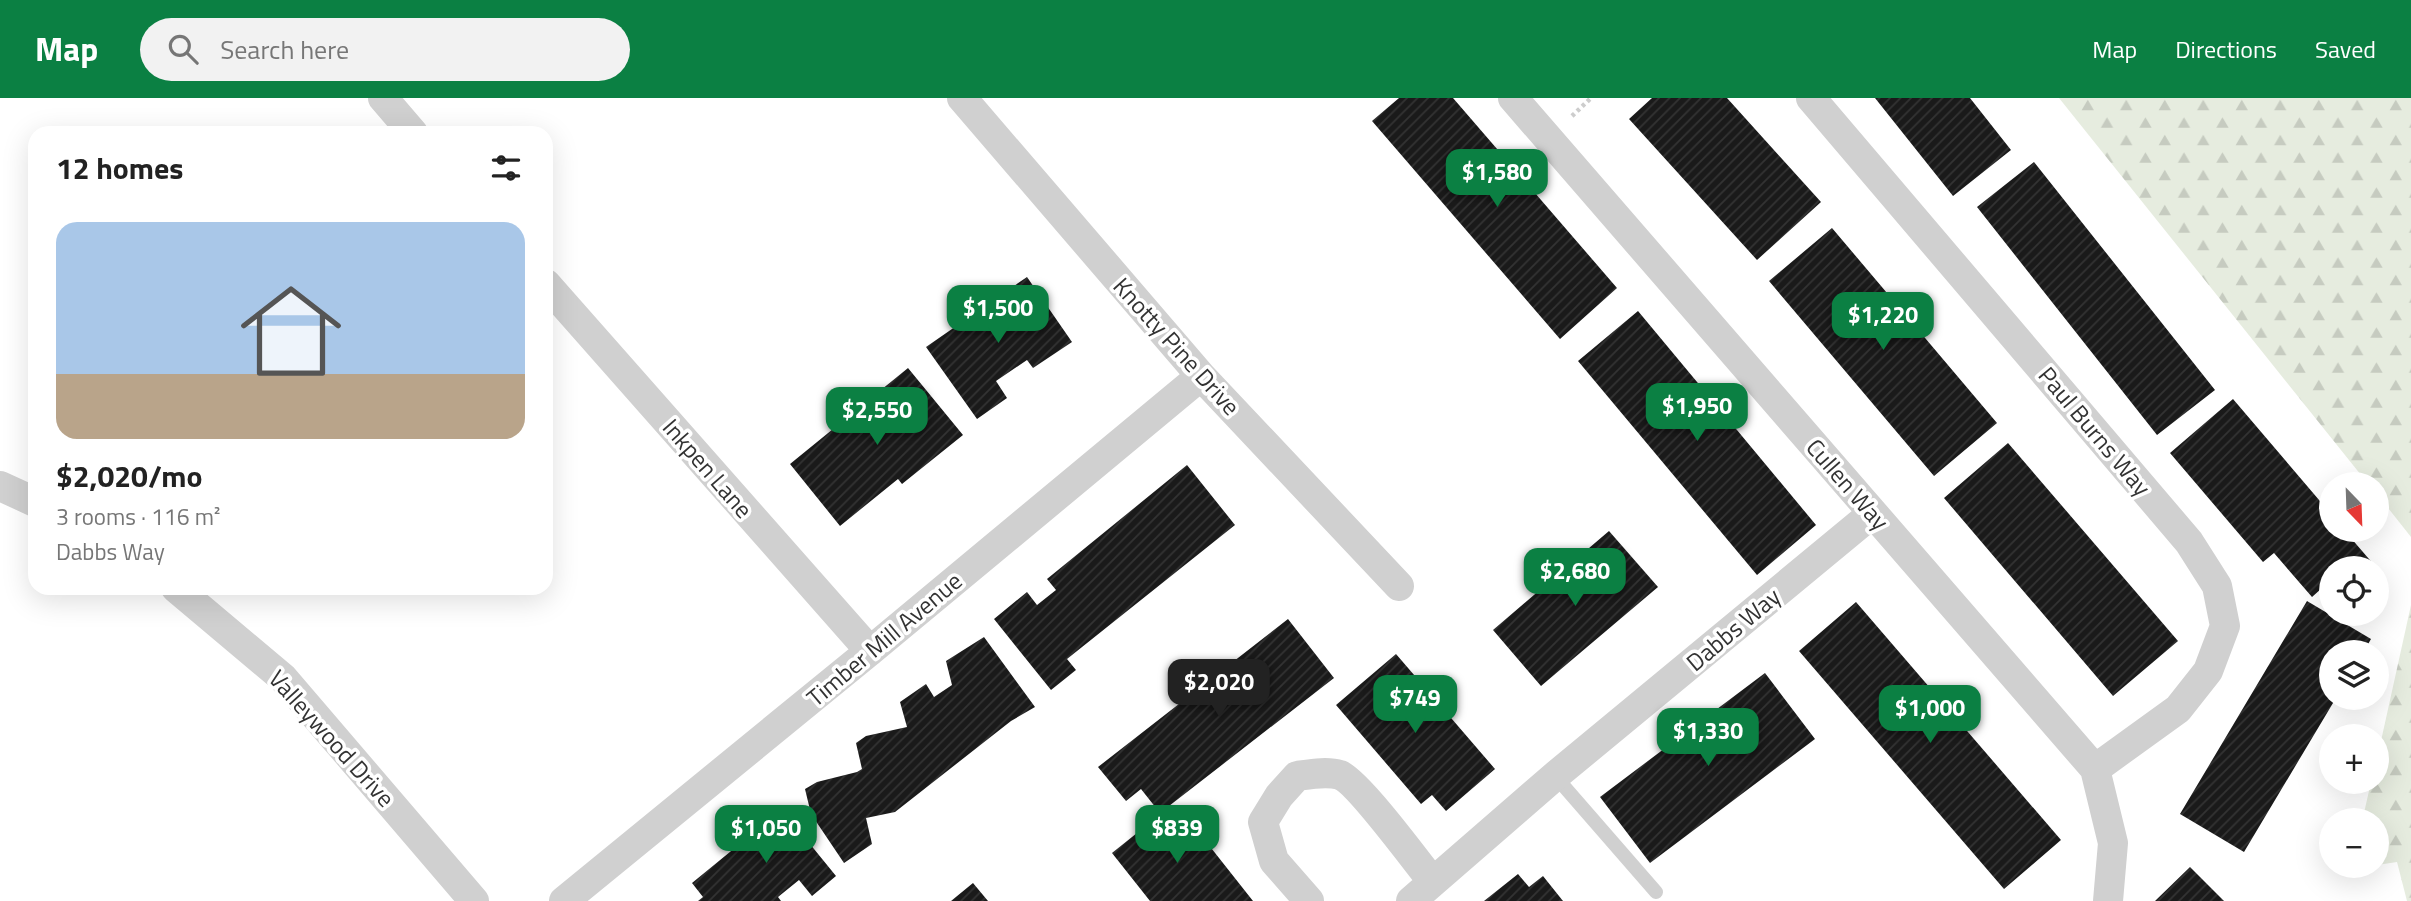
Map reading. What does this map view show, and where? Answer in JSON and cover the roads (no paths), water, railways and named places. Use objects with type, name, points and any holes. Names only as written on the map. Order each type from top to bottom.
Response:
[{"type":"street","points":[[383,98],[408,126]]},
{"type":"street","name":"Knotty Pine Drive","points":[[962,98],[1201,376],[1399,586]]},
{"type":"street","name":"Cullen Way","points":[[1513,98],[2095,769],[2113,843],[2108,901]]},
{"type":"street","name":"Paul Burns Way","points":[[1811,98],[2189,542],[2217,586],[2225,626],[2208,671],[2178,709],[2095,769]]},
{"type":"street","name":"Inkpen Lane","points":[[553,292],[870,652]]},
{"type":"street","name":"Timber Mill Avenue","points":[[564,901],[870,652],[1201,376]]},
{"type":"street","points":[[0,486],[28,499]]},
{"type":"street","name":"Dabbs Way","points":[[1309,901],[1274,861],[1262,822],[1279,796],[1297,776],[1319,773],[1342,776],[1365,797],[1422,891],[1555,776],[1873,513]]},
{"type":"street","name":"Valleywood Drive","points":[[184,595],[283,678],[474,901]]},
{"type":"lane","points":[[1555,776],[1656,892]]}]
